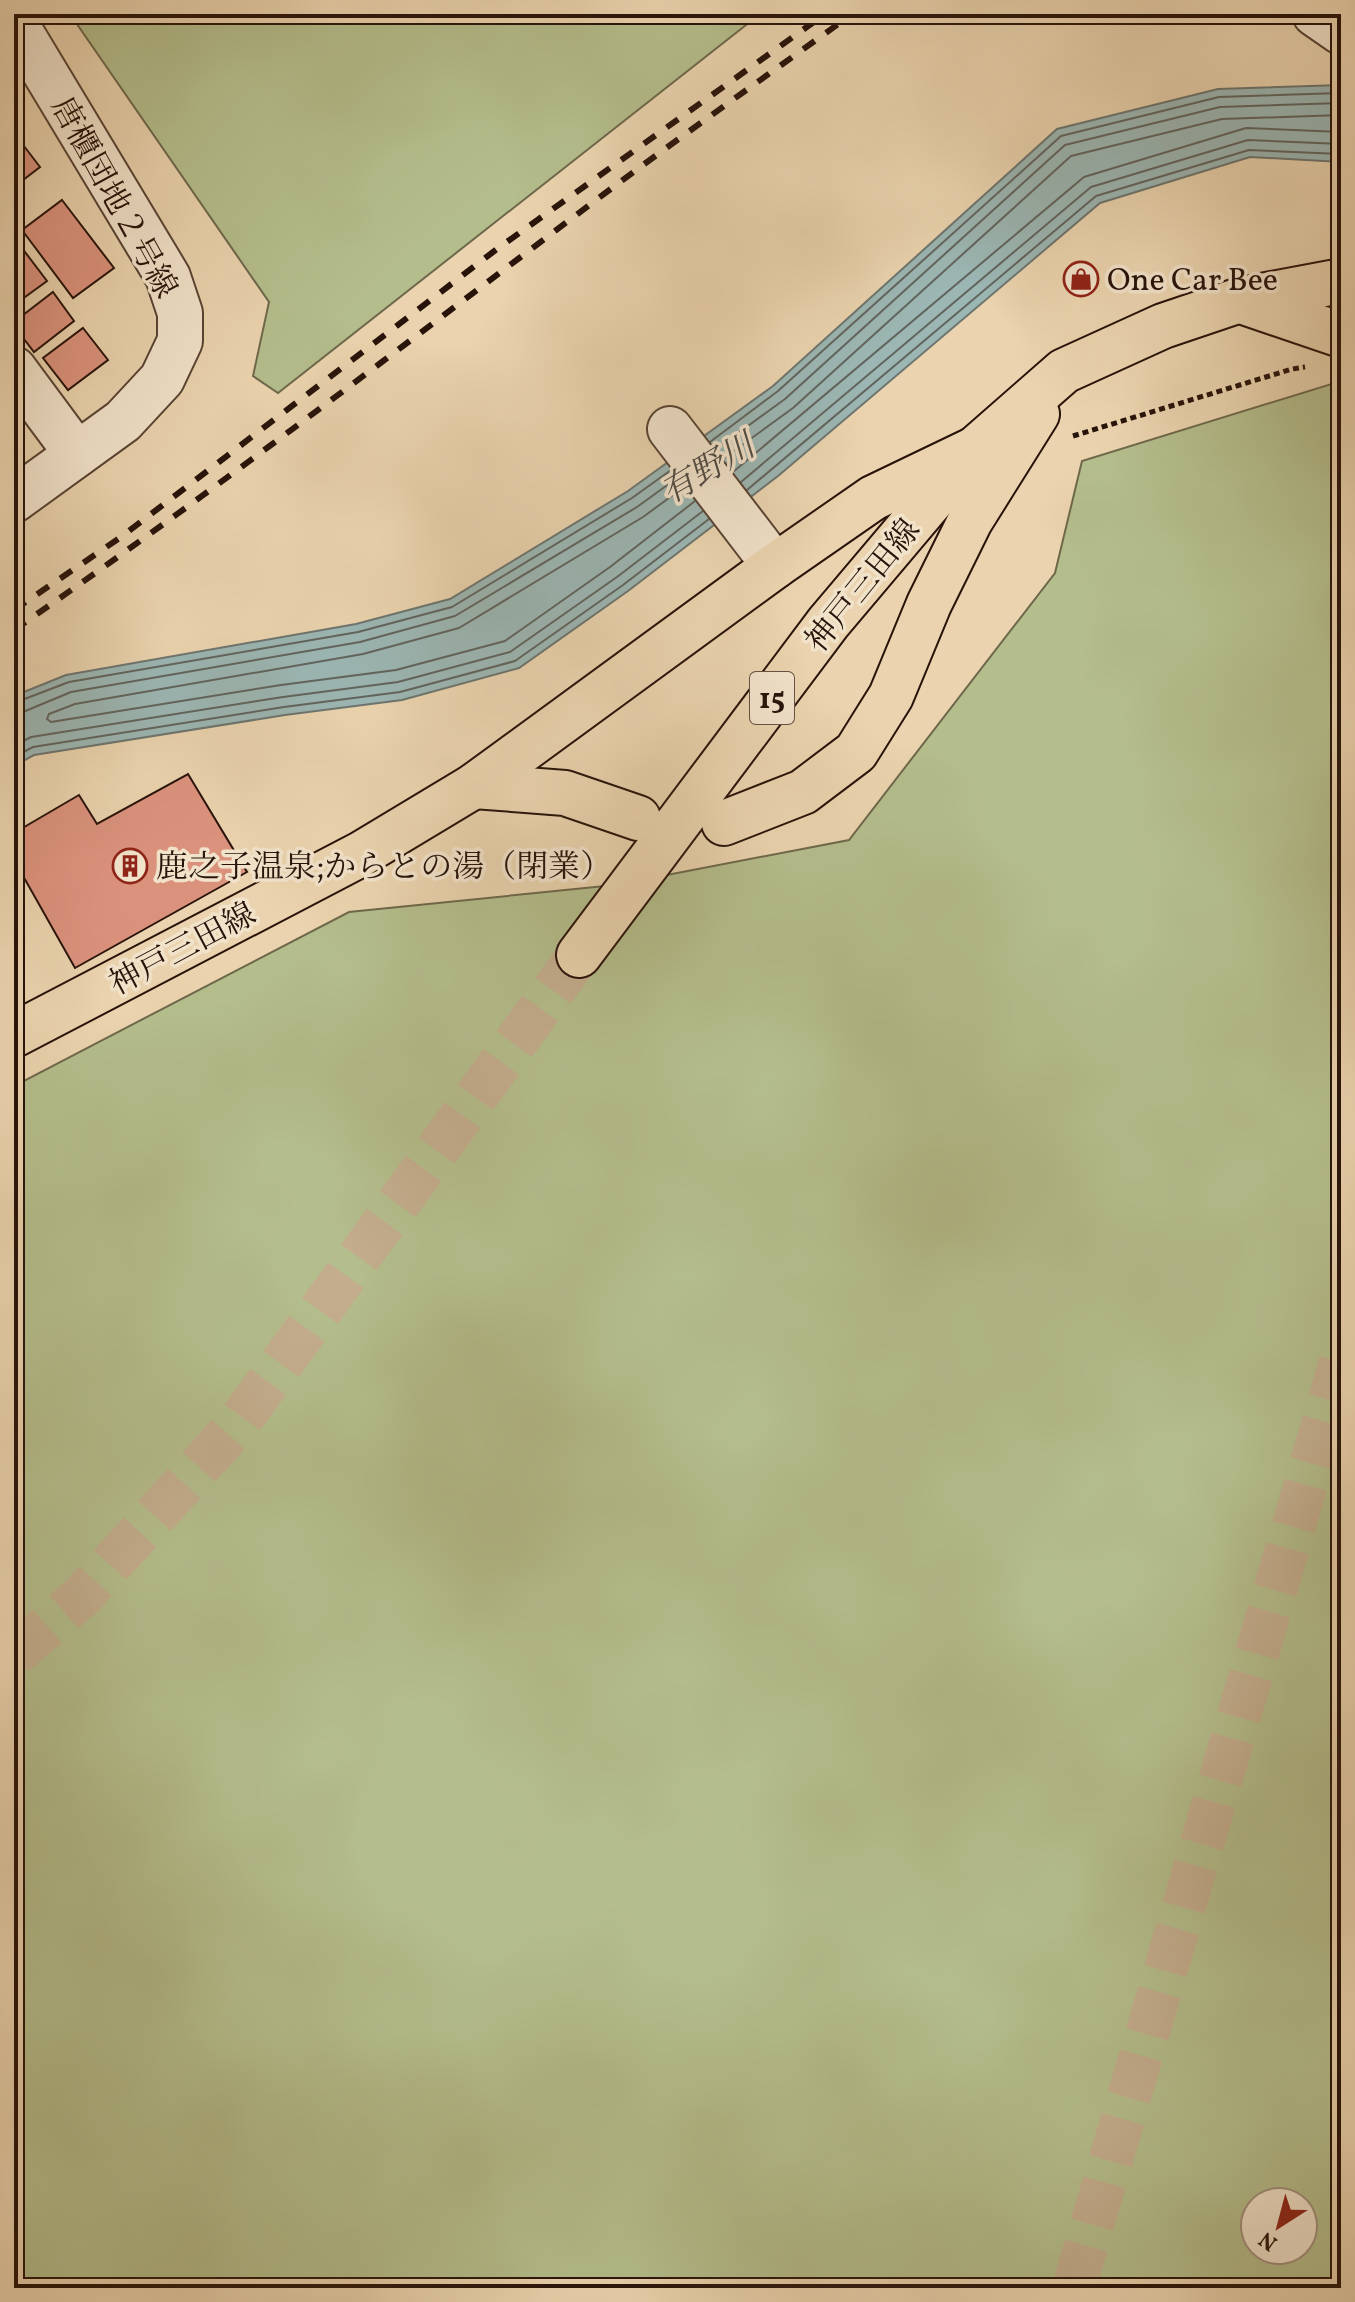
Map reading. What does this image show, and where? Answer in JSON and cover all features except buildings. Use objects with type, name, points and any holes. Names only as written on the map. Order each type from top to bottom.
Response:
[{"type":"main road","name":"神戸三田線","points":[[579,955],[828,623],[975,449],[1064,371],[1163,326],[1240,300],[1341,281]]},
{"type":"main road","points":[[1240,300],[1330,351]]},
{"type":"main road","name":"神戸三田線","points":[[724,823],[803,792],[856,752],[891,696],[929,604],[970,521],[1064,371]]},
{"type":"main road","name":"神戸三田線","points":[[14,1035],[361,854],[474,786],[873,498],[975,449]]},
{"type":"main road","points":[[474,786],[565,793],[638,818]]},
{"type":"street","points":[[1315,14],[1341,32]]},
{"type":"street","name":"唐櫃団地２号線","points":[[14,21],[168,277],[180,313],[180,341],[162,379],[123,421],[14,500]]},
{"type":"street","points":[[14,369],[77,454]]},
{"type":"street","points":[[670,429],[775,566]]},
{"type":"path","points":[[1060,440],[1292,369],[1330,351]]},
{"type":"green space","points":[[70,14],[760,14],[278,393],[253,376],[269,302]]},
{"type":"green space","points":[[1341,381],[1341,2288],[14,2288],[14,1086],[349,912],[615,885],[849,840],[1055,573],[1082,461]]},
{"type":"water","name":"有野川","points":[[1341,85],[1341,162],[1250,157],[1100,203],[778,476],[628,591],[519,668],[402,700],[285,715],[34,755],[14,766],[14,696],[66,675],[356,624],[450,599],[628,491],[773,386],[1057,129],[1218,89]]},
{"type":"tunnel","points":[[14,1655],[82,1596],[236,1426],[579,955]]},
{"type":"tunnel","points":[[1074,2288],[1341,1362]]},
{"type":"railway","points":[[14,610],[121,537],[497,249],[825,14]]},
{"type":"railway","points":[[14,630],[241,467],[612,188],[852,14]]},
{"type":"place","name":"One Car Bee","points":[[1081,279]]},
{"type":"place","name":"鹿之子温泉;からとの湯（閉業）","points":[[130,866]]}]
